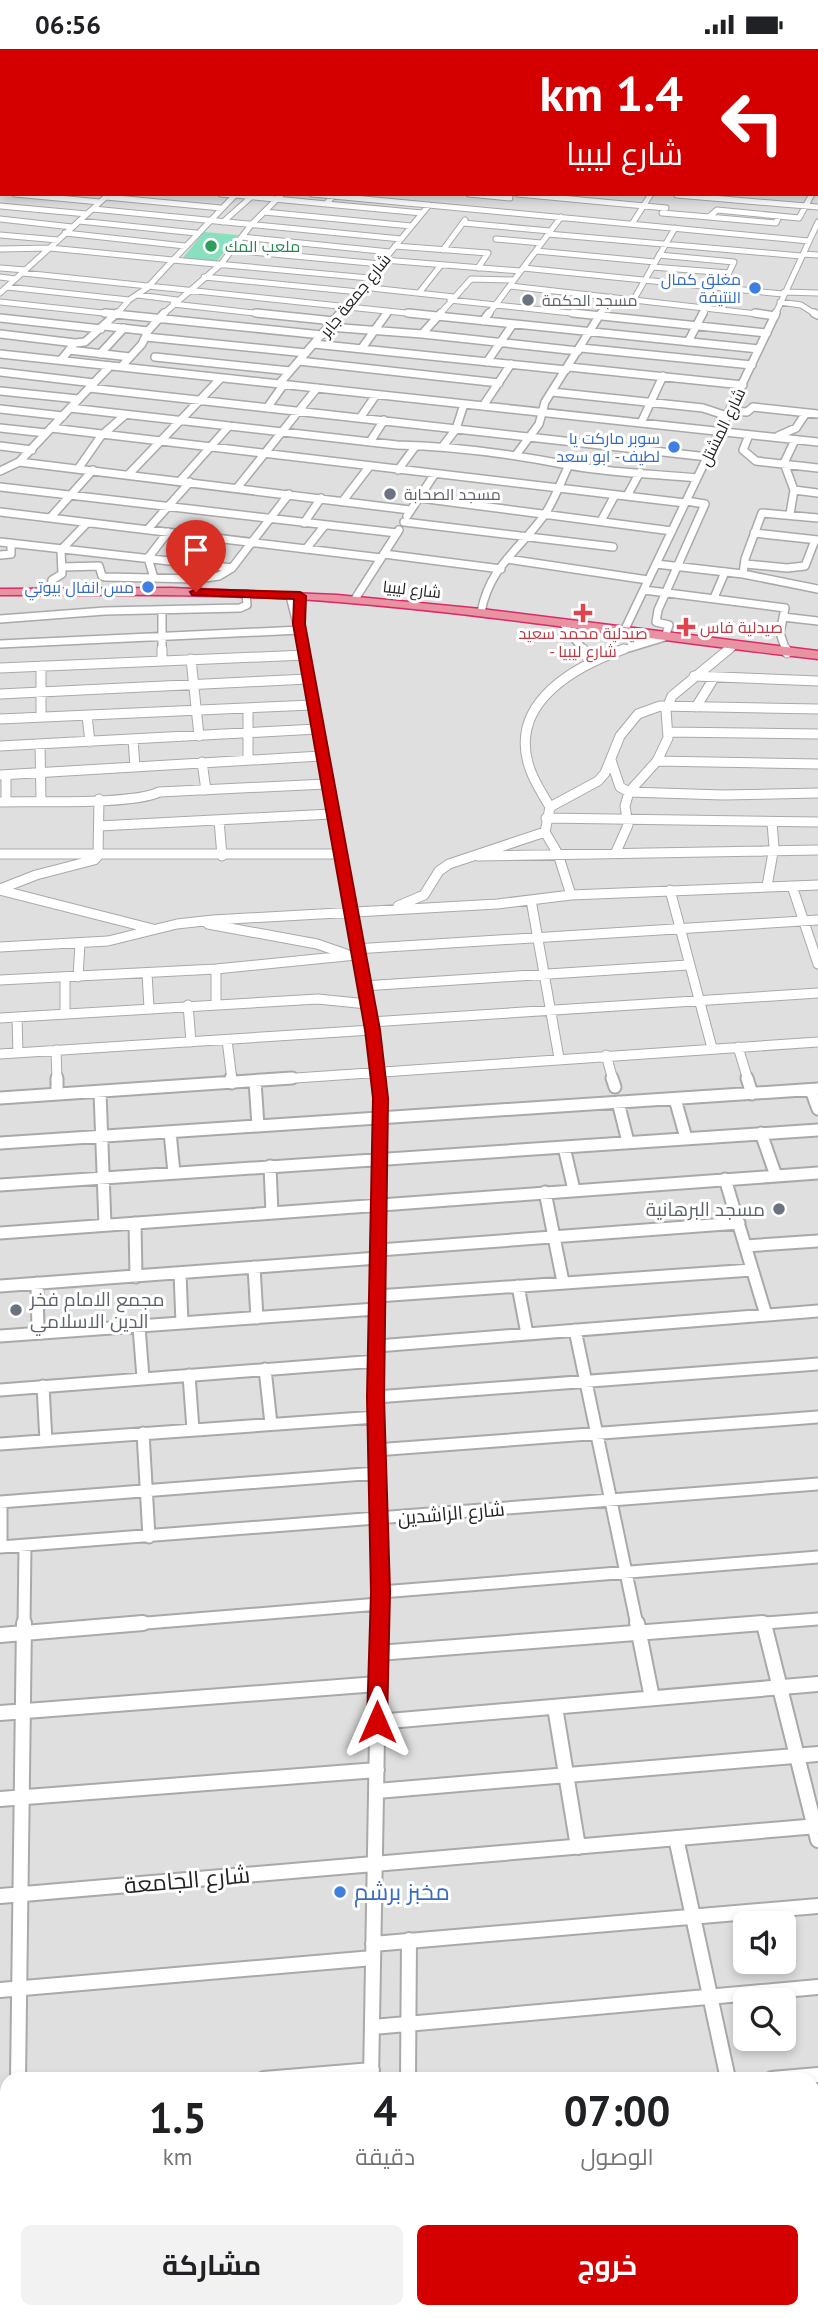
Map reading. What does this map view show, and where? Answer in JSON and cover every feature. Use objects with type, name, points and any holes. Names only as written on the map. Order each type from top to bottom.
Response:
[{"type":"highway","name":"شارع ليبيا","points":[[0,592],[196,592],[261,595],[295,600],[355,599],[481,612],[818,655]]},
{"type":"street","points":[[36,196],[100,202]]},
{"type":"street","points":[[0,293],[107,196],[221,208]]},
{"type":"street","points":[[0,334],[85,342],[103,328],[129,300],[150,285],[196,233],[234,196]]},
{"type":"street","points":[[243,196],[279,197],[422,213]]},
{"type":"street","points":[[326,204],[334,196],[347,196],[782,238],[813,237]]},
{"type":"street","points":[[394,211],[400,196]]},
{"type":"street","points":[[499,211],[513,196]]},
{"type":"street","points":[[526,196],[643,206],[688,215],[776,223]]},
{"type":"street","points":[[632,223],[650,196]]},
{"type":"street","points":[[654,226],[676,196]]},
{"type":"street","points":[[709,196],[818,207]]},
{"type":"street","points":[[752,201],[754,196]]},
{"type":"street","points":[[709,217],[717,210],[800,217],[812,196]]},
{"type":"street","points":[[223,222],[251,197]]},
{"type":"street","points":[[121,367],[158,318],[188,289],[221,264],[251,225],[279,197]]},
{"type":"street","name":"شارع جمعة جابر","points":[[267,408],[290,371],[323,335],[429,205]]},
{"type":"street","points":[[0,206],[87,214]]},
{"type":"street","points":[[93,209],[401,239]]},
{"type":"street","points":[[443,250],[473,209]]},
{"type":"street","points":[[264,212],[411,226]]},
{"type":"street","points":[[741,220],[745,213]]},
{"type":"street","points":[[634,299],[655,261],[688,215]]},
{"type":"street","points":[[779,216],[776,223],[782,238]]},
{"type":"street","points":[[483,321],[561,217]]},
{"type":"street","points":[[0,219],[72,227]]},
{"type":"street","points":[[79,221],[196,233]]},
{"type":"street","name":"شارع المشتل","points":[[624,631],[818,222]]},
{"type":"street","points":[[463,223],[666,244],[818,255]]},
{"type":"street","points":[[478,268],[503,227]]},
{"type":"street","points":[[65,233],[186,246]]},
{"type":"street","points":[[1,237],[58,240]]},
{"type":"street","points":[[1,237],[20,243]]},
{"type":"street","points":[[12,249],[27,237]]},
{"type":"street","points":[[242,237],[393,249],[488,253]]},
{"type":"street","points":[[496,239],[541,243]]},
{"type":"street","points":[[692,270],[703,247]]},
{"type":"street","points":[[0,249],[50,248],[369,278]]},
{"type":"street","points":[[231,250],[382,262],[555,271],[722,287],[782,296],[818,293]]},
{"type":"street","points":[[536,251],[655,261],[697,259],[734,262],[722,287]]},
{"type":"street","points":[[655,261],[692,270],[729,274]]},
{"type":"street","points":[[419,293],[441,265]]},
{"type":"street","points":[[0,268],[759,349]]},
{"type":"street","points":[[543,289],[555,271]]},
{"type":"street","points":[[0,277],[15,279]]},
{"type":"street","points":[[204,277],[419,293],[495,305],[767,333]]},
{"type":"street","points":[[422,334],[471,279],[775,316]]},
{"type":"street","points":[[7,287],[129,300]]},
{"type":"street","points":[[138,295],[374,331],[752,365]]},
{"type":"street","points":[[782,296],[818,315]]},
{"type":"street","points":[[516,455],[531,437],[545,402],[611,297]]},
{"type":"street","points":[[0,302],[323,335]]},
{"type":"street","points":[[688,342],[707,306]]},
{"type":"street","points":[[362,348],[388,311]]},
{"type":"street","points":[[0,318],[124,328],[172,339],[306,353]]},
{"type":"street","points":[[487,362],[513,324]]},
{"type":"street","points":[[529,346],[540,327]]},
{"type":"street","points":[[100,353],[124,328]]},
{"type":"street","points":[[144,369],[172,339]]},
{"type":"street","points":[[61,360],[75,342]]},
{"type":"street","points":[[314,344],[743,385]]},
{"type":"street","points":[[69,350],[130,357]]},
{"type":"street","points":[[0,354],[818,442]]},
{"type":"street","points":[[0,370],[14,355]]},
{"type":"street","points":[[155,357],[290,371]]},
{"type":"street","points":[[684,379],[694,360]]},
{"type":"street","points":[[299,361],[499,383]]},
{"type":"street","points":[[187,374],[199,362]]},
{"type":"street","points":[[483,406],[511,364]]},
{"type":"street","points":[[3,469],[19,462],[32,450],[110,366]]},
{"type":"street","points":[[0,370],[198,400],[708,457]]},
{"type":"street","points":[[641,423],[663,376]]},
{"type":"street","points":[[129,474],[158,440],[221,378]]},
{"type":"street","points":[[237,488],[317,388]]},
{"type":"street","points":[[0,391],[78,399]]},
{"type":"street","points":[[552,392],[706,408],[729,413],[747,412],[753,407],[818,414]]},
{"type":"street","points":[[360,418],[376,395]]},
{"type":"street","points":[[443,446],[456,429],[464,404]]},
{"type":"street","points":[[70,408],[415,447],[443,446],[569,465],[697,478]]},
{"type":"street","points":[[0,409],[63,416]]},
{"type":"street","points":[[776,437],[796,428],[806,413]]},
{"type":"street","points":[[78,469],[98,439],[125,415]]},
{"type":"street","points":[[370,442],[384,420]]},
{"type":"street","points":[[180,481],[229,426]]},
{"type":"street","points":[[0,428],[106,434],[369,467],[705,504],[657,615],[656,622],[669,625],[665,637],[590,663],[553,685],[528,724],[525,742],[527,762],[550,807]]},
{"type":"street","points":[[749,435],[743,450],[751,459],[818,468]]},
{"type":"street","points":[[790,514],[794,490],[784,464],[795,440]]},
{"type":"street","points":[[0,446],[32,450]]},
{"type":"street","points":[[398,470],[415,447]]},
{"type":"street","points":[[19,462],[410,510]]},
{"type":"street","points":[[481,612],[485,591],[524,536],[545,514],[569,465]]},
{"type":"street","points":[[342,502],[369,467]]},
{"type":"street","points":[[50,518],[93,470]]},
{"type":"street","points":[[627,496],[640,472]]},
{"type":"street","points":[[355,599],[434,474]]},
{"type":"street","points":[[148,529],[190,482]]},
{"type":"street","points":[[0,487],[397,534]]},
{"type":"street","points":[[794,490],[818,493]]},
{"type":"street","points":[[62,567],[99,566],[103,577],[198,579],[219,576],[232,568],[289,494]]},
{"type":"street","points":[[601,521],[615,495]]},
{"type":"street","points":[[304,523],[321,498]]},
{"type":"street","points":[[420,498],[672,531],[694,527]]},
{"type":"street","points":[[0,512],[250,543],[501,569]]},
{"type":"street","points":[[743,574],[745,559],[761,513],[818,518]]},
{"type":"street","points":[[404,522],[613,547]]},
{"type":"street","points":[[50,591],[52,581],[61,576],[62,548],[87,523]]},
{"type":"street","points":[[306,549],[325,525]]},
{"type":"street","points":[[672,531],[688,540]]},
{"type":"street","points":[[148,558],[168,532]]},
{"type":"street","points":[[754,533],[816,540],[805,566]]},
{"type":"street","points":[[0,542],[232,568]]},
{"type":"street","points":[[0,555],[11,554],[11,543]]},
{"type":"street","points":[[148,558],[154,578]]},
{"type":"street","points":[[507,559],[648,580]]},
{"type":"street","points":[[656,564],[743,574],[818,589]]},
{"type":"street","points":[[746,564],[787,568],[818,567]]},
{"type":"street","points":[[715,598],[724,572]]},
{"type":"street","points":[[137,591],[142,578]]},
{"type":"street","points":[[196,592],[198,579]]},
{"type":"street","points":[[644,590],[785,608],[780,633],[787,653]]},
{"type":"street","points":[[246,594],[247,605],[244,607],[162,612],[105,611],[1,619],[1,643],[92,641],[299,627]]},
{"type":"street","points":[[295,600],[354,953],[372,1026],[379,1072],[381,1120],[376,1309],[376,1450],[380,1598],[371,2072]]},
{"type":"street","points":[[162,612],[162,661]]},
{"type":"street","points":[[634,613],[657,615]]},
{"type":"street","points":[[783,617],[818,621]]},
{"type":"street","points":[[563,623],[579,642],[590,663]]},
{"type":"street","points":[[92,641],[93,664]]},
{"type":"street","points":[[616,852],[629,820],[625,806],[629,792],[657,761],[668,732],[667,706],[672,697],[694,676],[723,657],[734,646]]},
{"type":"street","points":[[0,668],[305,655]]},
{"type":"street","points":[[191,659],[199,736]]},
{"type":"street","points":[[144,661],[148,686]]},
{"type":"street","points":[[41,666],[41,716]]},
{"type":"street","points":[[694,676],[818,681]]},
{"type":"street","points":[[0,694],[308,678]]},
{"type":"street","points":[[696,707],[713,678]]},
{"type":"street","points":[[0,719],[312,705]]},
{"type":"street","points":[[572,895],[558,853],[545,832],[550,807],[598,781],[611,760],[620,736],[638,714],[650,708],[667,706],[818,709]]},
{"type":"street","points":[[248,709],[248,759]]},
{"type":"street","points":[[151,714],[152,739]]},
{"type":"street","points":[[87,716],[90,742]]},
{"type":"street","points":[[0,746],[317,729]]},
{"type":"street","points":[[668,732],[818,734]]},
{"type":"street","points":[[134,739],[135,767]]},
{"type":"street","points":[[40,744],[41,800]]},
{"type":"street","points":[[321,756],[3,775],[3,802],[100,799],[326,784]]},
{"type":"street","points":[[611,760],[618,785],[629,792],[732,795],[818,793]]},
{"type":"street","points":[[657,761],[818,764]]},
{"type":"street","points":[[202,762],[206,790]]},
{"type":"street","points":[[0,889],[43,873],[89,863],[97,856],[100,799]]},
{"type":"street","points":[[678,809],[680,821]]},
{"type":"street","points":[[99,825],[331,814]]},
{"type":"street","points":[[546,818],[818,822]]},
{"type":"street","points":[[219,820],[222,856]]},
{"type":"street","points":[[767,887],[773,850],[772,823]]},
{"type":"street","points":[[391,909],[424,895],[439,871],[464,857],[545,832]]},
{"type":"street","points":[[464,857],[558,853],[818,850]]},
{"type":"street","points":[[0,855],[338,854]]},
{"type":"street","points":[[0,947],[131,937],[153,929],[190,922],[572,895],[818,885]]},
{"type":"street","points":[[792,886],[817,959]]},
{"type":"street","points":[[0,889],[153,929]]},
{"type":"street","points":[[670,890],[712,1048]]},
{"type":"street","points":[[531,900],[559,1058]]},
{"type":"street","points":[[0,980],[216,969],[354,953],[536,937],[818,920]]},
{"type":"street","points":[[190,922],[354,953]]},
{"type":"street","points":[[78,977],[79,943]]},
{"type":"street","points":[[363,986],[688,965]]},
{"type":"street","points":[[216,969],[216,1004]]},
{"type":"street","points":[[147,973],[149,1008]]},
{"type":"street","points":[[65,977],[65,1013]]},
{"type":"street","points":[[0,1054],[191,1042],[818,993]]},
{"type":"street","points":[[0,1018],[318,999],[367,1004]]},
{"type":"street","points":[[188,1005],[191,1042]]},
{"type":"street","points":[[17,1017],[18,1053]]},
{"type":"street","points":[[227,1039],[232,1083]]},
{"type":"street","points":[[0,1098],[818,1042]]},
{"type":"street","points":[[738,1047],[752,1094]]},
{"type":"street","points":[[56,1050],[57,1094]]},
{"type":"street","points":[[606,1055],[615,1087]]},
{"type":"street","points":[[255,1081],[258,1126]]},
{"type":"street","points":[[0,1143],[381,1120],[814,1089],[818,1109]]},
{"type":"street","points":[[100,1092],[105,1225]]},
{"type":"street","points":[[675,1099],[687,1138]]},
{"type":"street","points":[[618,1103],[628,1142]]},
{"type":"street","points":[[0,1185],[818,1130]]},
{"type":"street","points":[[170,1132],[174,1173]]},
{"type":"street","points":[[761,1133],[776,1176]]},
{"type":"street","points":[[564,1147],[574,1190]]},
{"type":"street","points":[[270,1166],[272,1213]]},
{"type":"street","points":[[0,1233],[818,1173]]},
{"type":"street","points":[[725,1179],[766,1315]]},
{"type":"street","points":[[545,1192],[563,1282]]},
{"type":"street","points":[[135,1223],[136,1277]]},
{"type":"street","points":[[0,1286],[254,1267],[554,1237],[739,1223]]},
{"type":"street","points":[[745,1245],[818,1241]]},
{"type":"street","points":[[254,1267],[257,1318]]},
{"type":"street","points":[[377,1296],[752,1270]]},
{"type":"street","points":[[180,1273],[182,1324]]},
{"type":"street","points":[[37,1283],[38,1333]]},
{"type":"street","points":[[517,1286],[527,1334]]},
{"type":"street","points":[[0,1336],[376,1309]]},
{"type":"street","points":[[377,1346],[816,1311],[818,1325]]},
{"type":"street","points":[[139,1327],[143,1378]]},
{"type":"street","points":[[575,1330],[599,1434],[652,1699]]},
{"type":"street","points":[[0,1390],[377,1361]]},
{"type":"street","points":[[376,1397],[818,1364]]},
{"type":"street","points":[[265,1369],[271,1425]]},
{"type":"street","points":[[189,1375],[193,1430]]},
{"type":"street","points":[[43,1386],[47,1441]]},
{"type":"street","points":[[0,1444],[376,1416]]},
{"type":"street","points":[[376,1450],[818,1417]]},
{"type":"street","points":[[143,1433],[149,1537]]},
{"type":"street","points":[[0,1547],[1,1502],[377,1473]]},
{"type":"street","name":"شارع الراشدين","points":[[0,1547],[818,1484]]},
{"type":"street","points":[[18,2072],[25,1711],[25,1545]]},
{"type":"street","points":[[0,1635],[626,1571],[818,1556]]},
{"type":"street","points":[[377,1653],[818,1619]]},
{"type":"street","points":[[764,1624],[817,1831]]},
{"type":"street","points":[[0,1713],[377,1684]]},
{"type":"street","points":[[377,1722],[818,1684]]},
{"type":"street","points":[[555,1707],[578,1847]]},
{"type":"street","points":[[377,1791],[818,1754]]},
{"type":"street","points":[[0,1799],[377,1770]]},
{"type":"street","name":"شارع الجامعة","points":[[0,1896],[676,1838],[817,1831]]},
{"type":"street","points":[[676,1838],[727,2072]]},
{"type":"street","points":[[0,1990],[373,1951],[409,1940],[818,1906]]},
{"type":"street","points":[[408,2072],[409,1940]]},
{"type":"street","points":[[373,2027],[818,1987]]},
{"type":"shaded area","points":[[0,196],[818,196],[818,2072],[0,2072]]},
{"type":"green space","name":"ملعب المك","points":[[204,232],[238,235],[217,261],[183,258]]},
{"type":"place","name":"ملعب المك","points":[[211,246]]},
{"type":"place","name":"مغلق كمال النتيفة","points":[[755,288]]},
{"type":"place","name":"مسجد الحكمة","points":[[528,300]]},
{"type":"place","name":"سوبر ماركت يا لطيف - ابو سعد","points":[[674,447]]},
{"type":"place","name":"مسجد الصحابة","points":[[390,494]]},
{"type":"place","name":"مس انفال بيوتي","points":[[148,587]]},
{"type":"place","name":"صيدلية محمد سعيد - شارع ليبيا","points":[[583,613]]},
{"type":"place","name":"صيدلية فاس","points":[[686,627]]},
{"type":"place","name":"مسجد البرهانية","points":[[779,1209]]},
{"type":"place","name":"مجمع الامام فخر الدين الاسلامي","points":[[16,1310]]},
{"type":"place","name":"مخبز برشم","points":[[340,1892]]},
{"type":"route","points":[[196,592],[300,596],[299,624],[312,705],[379,1072],[381,1142],[376,1450],[381,1592],[377,1653],[377,1722]]}]
